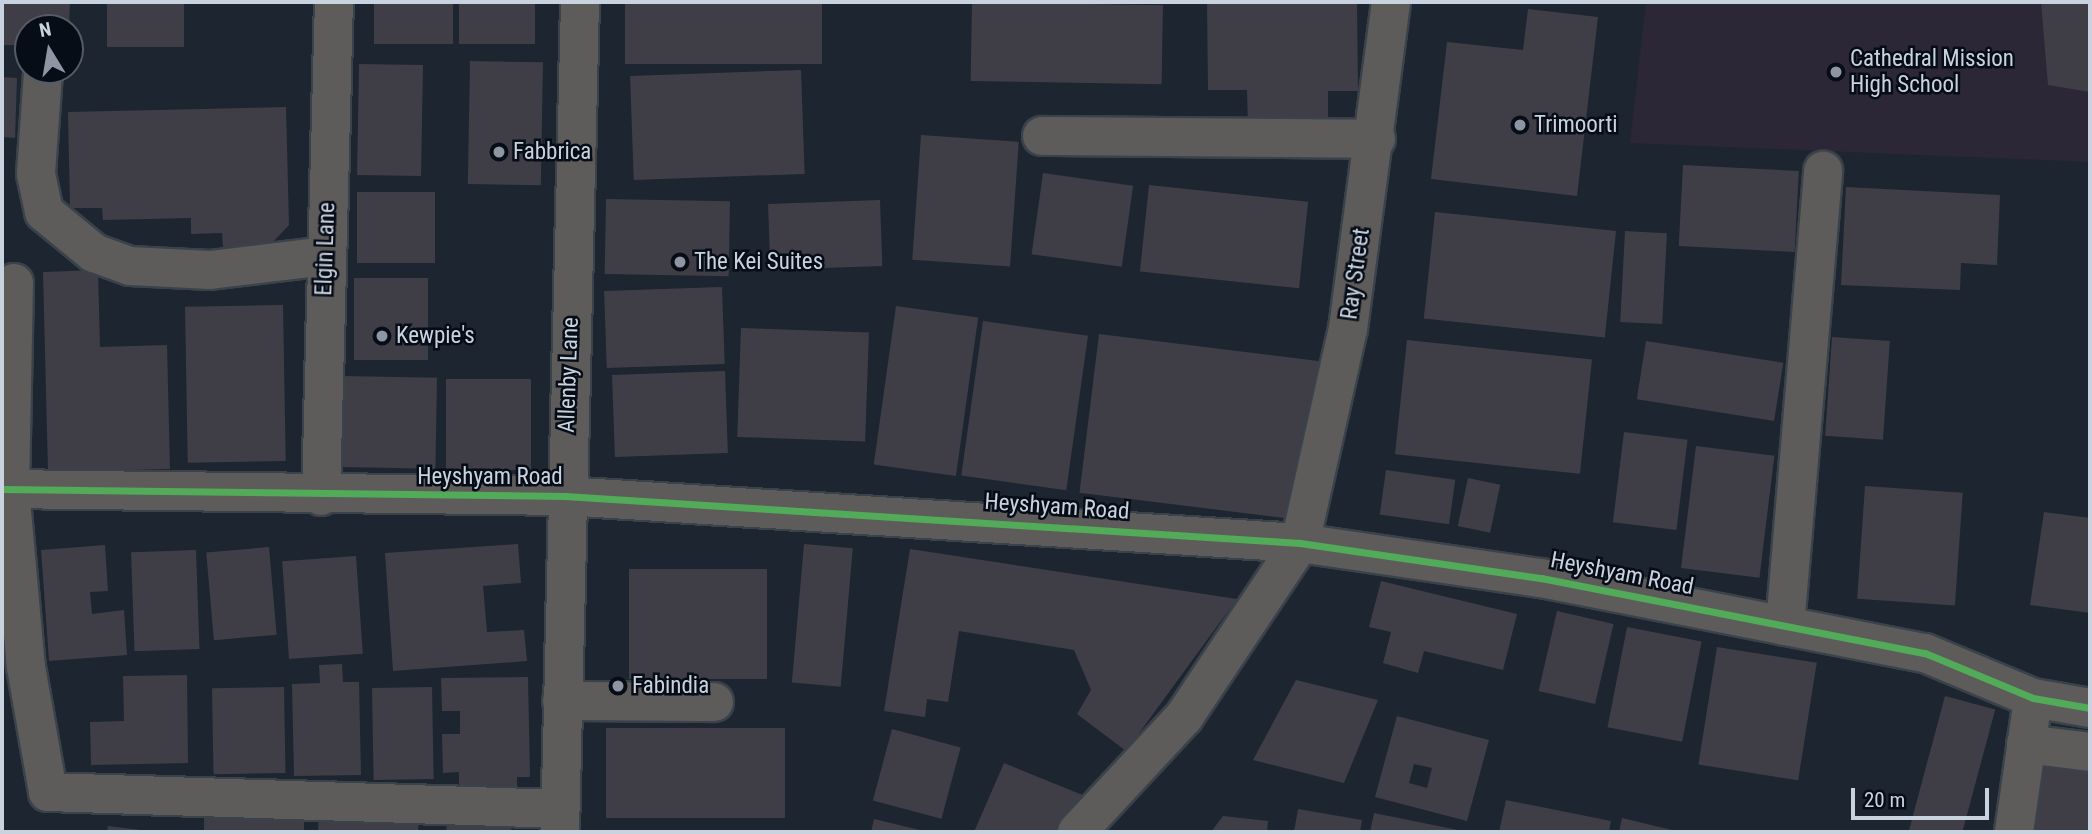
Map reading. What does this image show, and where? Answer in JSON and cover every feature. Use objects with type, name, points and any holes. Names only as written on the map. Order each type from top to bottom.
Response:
[{"type":"street","name":"Elgin Lane","points":[[321,496],[325,256],[334,2]]},
{"type":"street","name":"Allenby Lane","points":[[560,821],[565,496],[580,2]]},
{"type":"street","name":"Ray Street","points":[[1300,543],[1348,330],[1376,139],[1391,2]]},
{"type":"street","points":[[42,84],[36,174],[44,212],[94,253],[130,265],[210,270],[325,256]]},
{"type":"street","points":[[1042,136],[1376,139]]},
{"type":"street","points":[[1785,626],[1822,172]]},
{"type":"street","points":[[14,284],[6,489],[26,667],[48,792],[560,821]]},
{"type":"street","name":"Heyshyam Road","points":[[6,489],[321,496],[565,496],[1300,543],[1541,578],[1925,653],[2033,698],[2090,708]]},
{"type":"street","points":[[1077,832],[1184,717],[1300,543]]},
{"type":"street","points":[[2014,832],[2033,698]]},
{"type":"street","points":[[562,701],[714,702]]},
{"type":"street","points":[[2026,744],[2090,752]]},
{"type":"shaded area","name":"Cathedral Mission High School","points":[[1646,2],[2090,2],[2090,162],[1630,143]]},
{"type":"building","points":[[2,2],[70,2],[70,14],[14,14],[14,45],[2,45]]},
{"type":"building","points":[[107,2],[184,2],[184,47],[107,47]]},
{"type":"building","points":[[374,2],[453,2],[453,44],[374,44]]},
{"type":"building","points":[[459,2],[535,2],[535,44],[459,44]]},
{"type":"building","points":[[625,2],[822,2],[822,64],[625,64]]},
{"type":"building","points":[[972,2],[1163,5],[1162,84],[971,81]]},
{"type":"building","points":[[1207,2],[1357,2],[1358,91],[1328,91],[1328,126],[1248,127],[1247,90],[1208,90]]},
{"type":"building","points":[[2041,2],[2090,2],[2090,92],[2048,85]]},
{"type":"building","points":[[1528,9],[1598,17],[1577,196],[1431,179],[1447,42],[1523,50]]},
{"type":"building","points":[[470,61],[543,62],[541,185],[468,184]]},
{"type":"building","points":[[359,64],[423,65],[421,176],[357,175]]},
{"type":"building","points":[[801,70],[805,174],[634,180],[630,76]]},
{"type":"building","points":[[2,77],[14,78],[14,84],[17,84],[15,138],[2,137]]},
{"type":"building","points":[[286,107],[289,225],[270,245],[223,247],[222,233],[191,234],[191,218],[103,220],[102,208],[70,208],[68,112]]},
{"type":"building","points":[[921,135],[1019,142],[1010,267],[912,260]]},
{"type":"building","points":[[1683,165],[1799,171],[1795,252],[1679,246]]},
{"type":"building","points":[[1043,173],[1133,186],[1122,267],[1032,254]]},
{"type":"building","points":[[1149,185],[1308,202],[1299,288],[1140,272]]},
{"type":"building","points":[[1846,187],[2000,195],[1997,265],[1961,263],[1960,290],[1841,285]]},
{"type":"building","points":[[357,192],[435,192],[435,263],[357,263]]},
{"type":"building","points":[[606,199],[730,201],[729,276],[605,274]]},
{"type":"building","points":[[880,200],[882,266],[770,270],[768,204]]},
{"type":"building","points":[[1435,212],[1616,231],[1605,337],[1424,318]]},
{"type":"building","points":[[1625,231],[1667,233],[1662,324],[1620,322]]},
{"type":"building","points":[[98,270],[100,347],[167,345],[170,469],[48,472],[43,272]]},
{"type":"building","points":[[354,278],[428,278],[428,360],[354,360]]},
{"type":"building","points":[[722,287],[725,364],[607,368],[604,291]]},
{"type":"building","points":[[283,305],[286,461],[188,463],[185,307]]},
{"type":"building","points":[[896,306],[978,318],[956,476],[874,464]]},
{"type":"building","points":[[983,321],[1088,336],[1066,490],[961,475]]},
{"type":"building","points":[[741,328],[869,332],[865,441],[737,437]]},
{"type":"building","points":[[1099,334],[1324,362],[1305,520],[1080,493]]},
{"type":"building","points":[[1832,337],[1890,341],[1883,440],[1825,436]]},
{"type":"building","points":[[1407,340],[1592,359],[1580,474],[1395,454]]},
{"type":"building","points":[[1646,341],[1783,363],[1774,421],[1637,399]]},
{"type":"building","points":[[725,371],[728,453],[615,457],[612,375]]},
{"type":"building","points":[[342,376],[437,378],[435,469],[340,467]]},
{"type":"building","points":[[446,379],[531,379],[531,470],[446,470]]},
{"type":"building","points":[[1624,432],[1688,440],[1676,530],[1613,522]]},
{"type":"building","points":[[1696,446],[1774,456],[1759,578],[1681,568]]},
{"type":"building","points":[[1386,470],[1455,480],[1449,524],[1380,515]]},
{"type":"building","points":[[1468,478],[1500,485],[1490,533],[1458,526]]},
{"type":"building","points":[[1865,486],[1963,493],[1955,606],[1857,599]]},
{"type":"building","points":[[2044,512],[2090,518],[2090,613],[2030,605]]},
{"type":"building","points":[[518,544],[521,583],[483,586],[487,632],[524,630],[527,661],[393,671],[385,553]]},
{"type":"building","points":[[804,544],[853,548],[841,687],[792,682]]},
{"type":"building","points":[[105,545],[108,591],[90,592],[92,614],[124,610],[127,655],[49,661],[41,550]]},
{"type":"building","points":[[269,547],[277,635],[214,640],[206,552]]},
{"type":"building","points":[[910,549],[1237,599],[1126,751],[1077,714],[1091,690],[1074,650],[959,631],[948,702],[927,699],[925,717],[884,711]]},
{"type":"building","points":[[196,550],[199,649],[134,651],[131,552]]},
{"type":"building","points":[[356,556],[363,654],[289,659],[282,561]]},
{"type":"building","points":[[629,569],[767,569],[767,679],[629,679]]},
{"type":"building","points":[[1381,581],[1517,614],[1503,670],[1424,651],[1418,673],[1383,663],[1391,632],[1369,627]]},
{"type":"building","points":[[1557,611],[1614,624],[1595,704],[1539,691]]},
{"type":"building","points":[[1627,627],[1702,642],[1682,742],[1608,727]]},
{"type":"building","points":[[1717,647],[1817,663],[1798,780],[1698,765]]},
{"type":"building","points":[[342,664],[343,682],[359,682],[361,775],[294,776],[292,684],[320,683],[319,665]]},
{"type":"building","points":[[187,675],[188,763],[91,765],[90,722],[124,721],[123,676]]},
{"type":"building","points":[[528,677],[530,777],[517,777],[517,789],[459,790],[459,772],[443,773],[442,734],[460,734],[460,711],[442,711],[441,678]]},
{"type":"building","points":[[1296,680],[1378,700],[1344,783],[1253,760]]},
{"type":"building","points":[[284,687],[286,773],[214,774],[212,688]]},
{"type":"building","points":[[432,687],[434,779],[374,780],[372,688]]},
{"type":"building","points":[[1945,696],[1995,709],[1962,832],[1909,831]]},
{"type":"building","points":[[1397,716],[1489,740],[1467,821],[1375,797]],"holes":[[[1414,764],[1432,768],[1427,788],[1409,783]]]},
{"type":"building","points":[[606,728],[785,728],[785,818],[606,818]]},
{"type":"building","points":[[892,729],[961,747],[941,819],[873,800]]},
{"type":"building","points":[[2045,760],[2090,766],[2090,832],[2034,832]]},
{"type":"building","points":[[1004,763],[1090,798],[1053,832],[974,832]]},
{"type":"building","points":[[1506,800],[1611,821],[1609,832],[1499,832]]},
{"type":"building","points":[[204,809],[304,809],[304,832],[204,832]]},
{"type":"building","points":[[1298,809],[1362,820],[1360,832],[1294,832]]},
{"type":"building","points":[[319,812],[419,818],[418,832],[318,832]]},
{"type":"building","points":[[447,813],[512,815],[511,832],[446,832]]},
{"type":"building","points":[[1374,813],[1463,831],[1463,832],[1370,832]]},
{"type":"building","points":[[1223,816],[1268,821],[1267,832],[1211,832]]},
{"type":"building","points":[[1622,818],[1676,831],[1676,832],[1619,832]]},
{"type":"building","points":[[874,819],[924,831],[924,832],[871,832]]},
{"type":"building","points":[[108,826],[149,831],[149,832],[107,832]]},
{"type":"cycle path","points":[[2,489],[565,496],[1300,543],[1541,578],[1925,653],[2033,698],[2090,708]]},
{"type":"place","name":"Cathedral Mission High School","points":[[1836,72]]},
{"type":"place","name":"Trimoorti","points":[[1520,125]]},
{"type":"place","name":"Fabbrica","points":[[499,152]]},
{"type":"place","name":"The Kei Suites","points":[[680,262]]},
{"type":"place","name":"Kewpie's","points":[[382,336]]},
{"type":"place","name":"Fabindia","points":[[618,686]]}]
